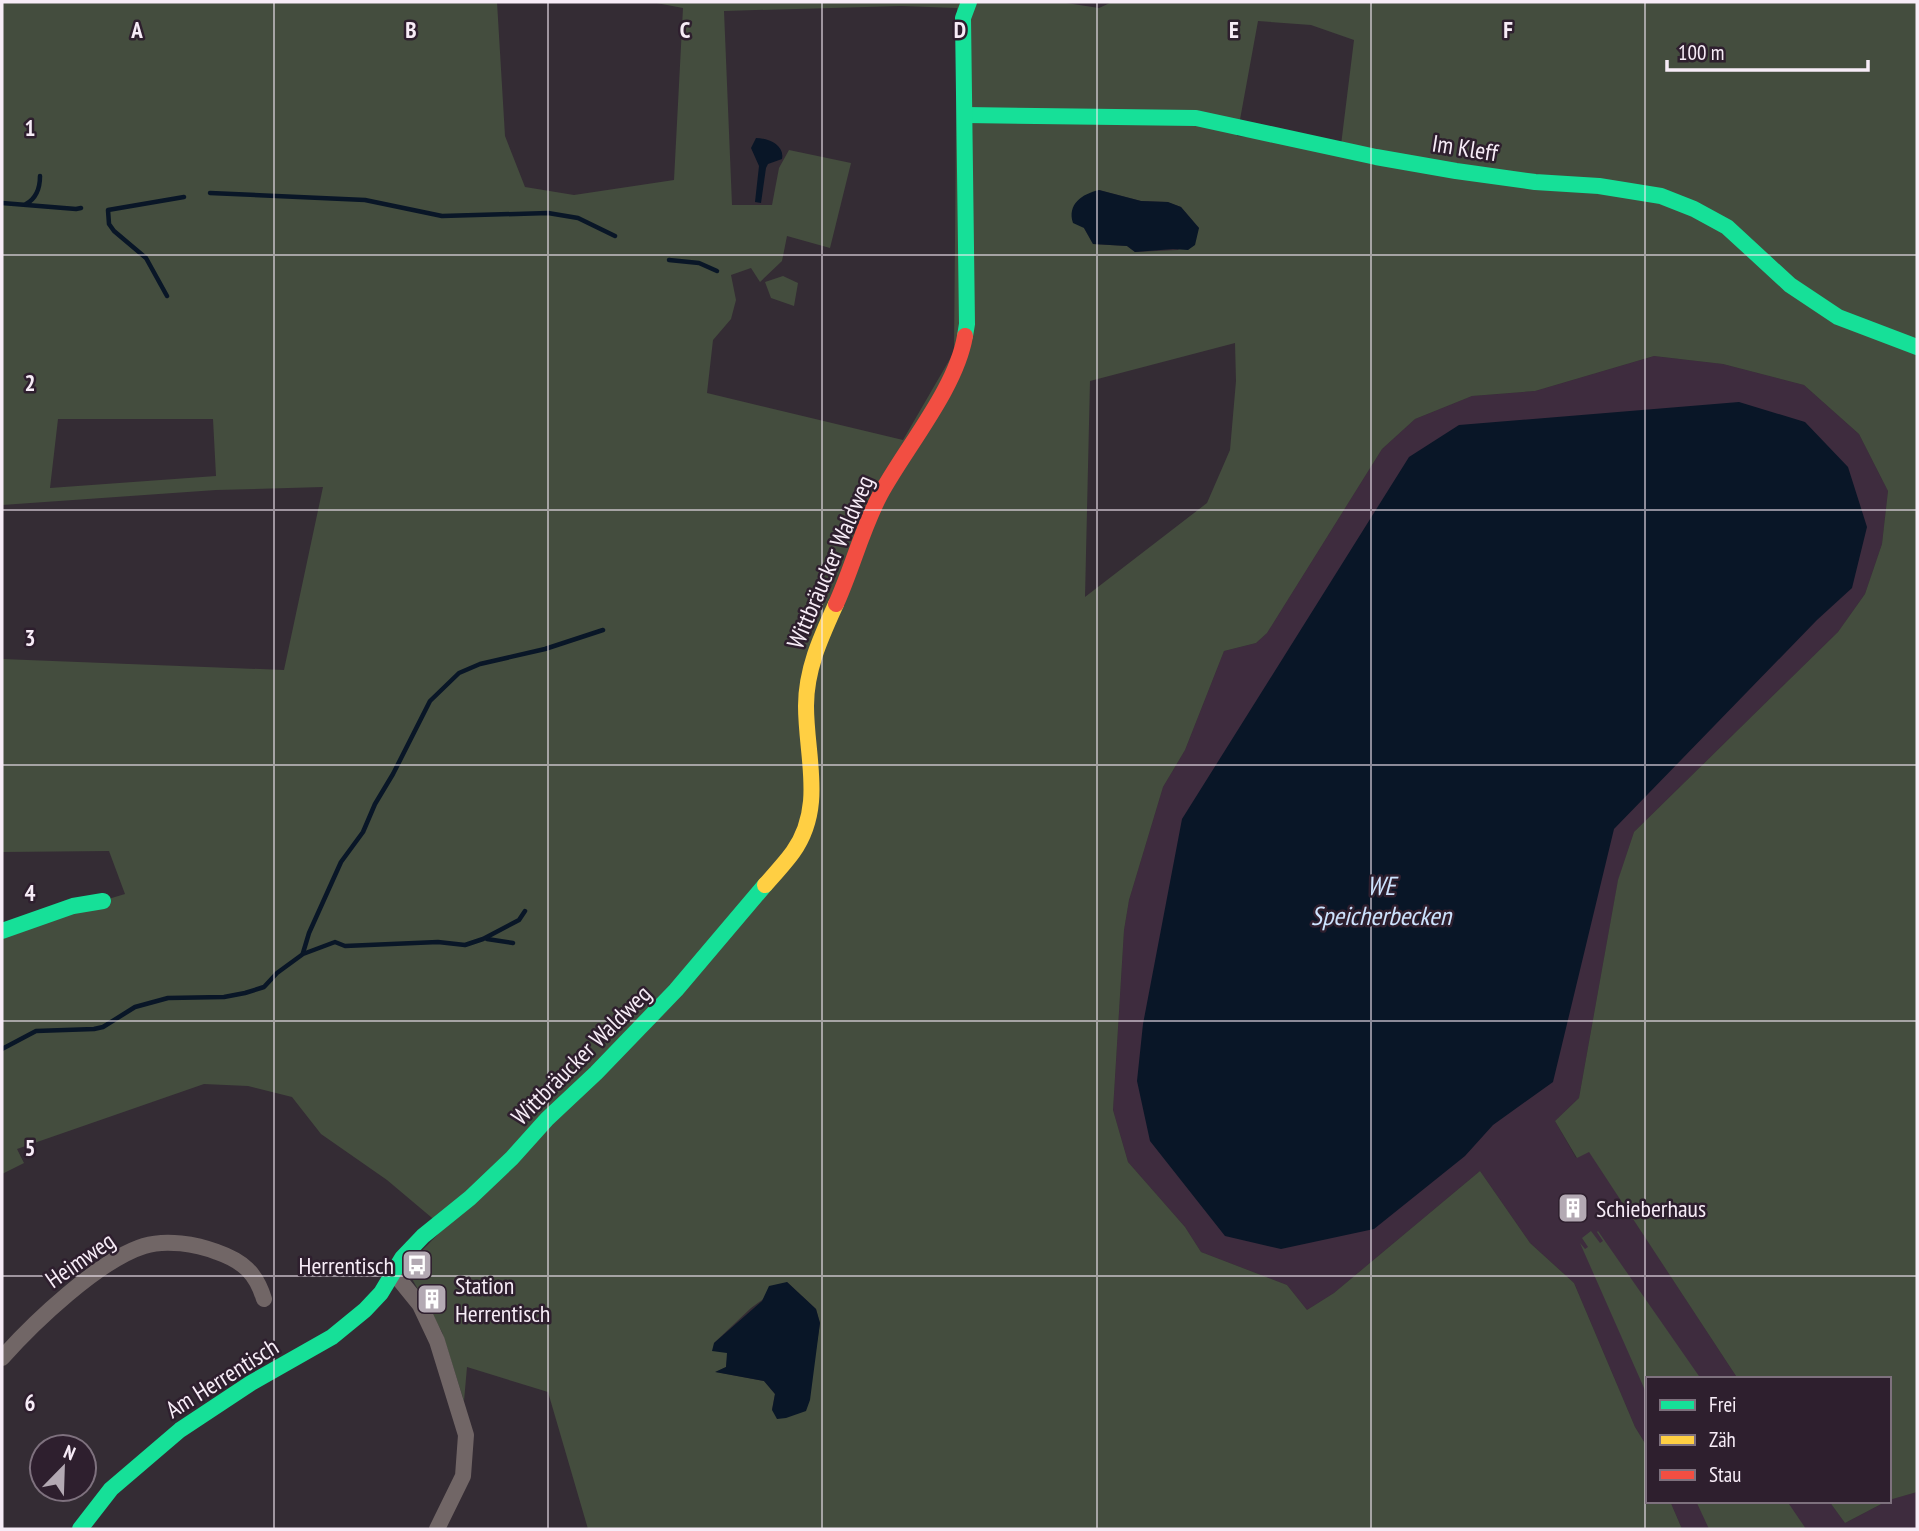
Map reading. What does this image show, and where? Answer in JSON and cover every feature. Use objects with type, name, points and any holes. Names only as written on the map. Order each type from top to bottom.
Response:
[{"type":"street","name":"Wittbräucker Waldweg","points":[[394,1273],[408,1252],[512,1158],[547,1118],[596,1073],[676,990],[794,851],[807,826],[813,802],[806,704],[814,653],[879,497],[962,354],[967,324],[963,18],[969,2]]},
{"type":"street","name":"Im Kleff","points":[[965,115],[1196,118],[1456,171],[1535,182],[1599,186],[1661,196],[1694,209],[1727,227],[1790,285],[1838,317],[1917,347]]},
{"type":"street","points":[[2,931],[73,906],[103,901]]},
{"type":"street","name":"Heimweg","points":[[2,1358],[37,1320],[80,1285],[116,1260],[144,1246],[184,1244],[223,1254],[239,1263],[258,1280],[264,1298]]},
{"type":"street","points":[[394,1273],[420,1305],[437,1341],[466,1434],[463,1476],[437,1529]]},
{"type":"street","name":"Am Herrentisch","points":[[80,1529],[111,1489],[180,1430],[251,1383],[332,1337],[365,1310],[394,1273]]},
{"type":"shaded area","name":"WE Speicherbecken","points":[[1654,356],[1723,364],[1804,385],[1859,434],[1888,491],[1882,544],[1865,594],[1838,632],[1634,832],[1618,881],[1579,1098],[1555,1121],[1576,1158],[1589,1151],[1737,1377],[1646,1377],[1646,1445],[1635,1427],[1574,1283],[1530,1243],[1480,1171],[1334,1293],[1307,1310],[1287,1285],[1201,1252],[1185,1227],[1128,1162],[1113,1110],[1124,930],[1129,900],[1163,787],[1185,750],[1224,651],[1256,643],[1267,633],[1382,449],[1415,419],[1472,396],[1535,391]]},
{"type":"shaded area","points":[[1917,1492],[1917,1529],[1682,1529],[1671,1503],[1830,1503],[1845,1523],[1883,1503],[1891,1503],[1891,1499]]},
{"type":"green space","points":[[2,2],[497,2],[505,136],[525,187],[574,195],[674,180],[683,8],[651,2],[1060,2],[1099,8],[1112,2],[1917,2],[1917,1492],[1891,1499],[1891,1377],[1737,1377],[1589,1152],[1577,1158],[1555,1121],[1579,1098],[1618,880],[1634,832],[1838,632],[1865,594],[1882,544],[1888,491],[1859,434],[1804,385],[1723,364],[1654,356],[1535,391],[1472,396],[1415,419],[1382,449],[1267,633],[1256,643],[1224,651],[1185,750],[1163,787],[1129,900],[1124,930],[1113,1110],[1128,1162],[1185,1227],[1201,1252],[1287,1285],[1307,1310],[1334,1293],[1480,1171],[1530,1243],[1574,1283],[1635,1427],[1646,1445],[1646,1503],[1671,1503],[1682,1529],[588,1529],[548,1392],[467,1367],[464,1401],[442,1332],[411,1277],[409,1264],[444,1228],[387,1180],[321,1134],[292,1097],[248,1086],[204,1084],[17,1149],[24,1163],[2,1174],[2,931],[125,894],[109,851],[2,852],[2,659],[284,670],[323,487],[216,490],[2,505]],"holes":[[[901,6],[957,8],[954,352],[903,440],[707,393],[713,340],[731,319],[736,300],[731,275],[751,268],[760,282],[782,261],[787,236],[830,248],[851,163],[789,150],[779,168],[772,205],[732,205],[724,11]],[[1258,21],[1311,25],[1354,40],[1341,145],[1237,136]],[[1099,190],[1141,201],[1167,202],[1181,207],[1199,228],[1178,250],[1135,252],[1127,246],[1093,244],[1084,228]],[[1235,343],[1236,381],[1230,450],[1207,503],[1085,597],[1090,381]],[[58,419],[213,419],[216,476],[50,488]],[[787,1282],[816,1309],[820,1323],[815,1356],[772,1410],[775,1394],[764,1381],[716,1372],[726,1367],[728,1352],[714,1343],[751,1308]]]},
{"type":"green space","points":[[783,276],[798,283],[794,306],[771,298],[765,282]]},
{"type":"green space","points":[[1591,1231],[1600,1243],[1603,1241],[1598,1231],[1700,1377],[1646,1377],[1646,1392],[1580,1243],[1585,1249],[1588,1247],[1582,1238]]},
{"type":"green space","points":[[1697,1503],[1788,1503],[1806,1529],[1709,1529]]},
{"type":"green space","points":[[1830,1503],[1883,1503],[1845,1523]]},
{"type":"water","points":[[756,138],[775,143],[782,154],[782,159],[768,164],[766,168],[761,203],[755,202],[759,166],[751,148]]},
{"type":"water","points":[[1099,190],[1141,201],[1168,202],[1181,207],[1199,228],[1195,245],[1188,250],[1135,252],[1127,246],[1093,244],[1084,228],[1073,223],[1072,210],[1082,197]]},
{"type":"water","name":"WE Speicherbecken","points":[[1739,402],[1805,422],[1848,467],[1867,527],[1852,588],[1817,620],[1614,829],[1553,1082],[1493,1125],[1465,1156],[1374,1229],[1281,1249],[1225,1236],[1150,1141],[1137,1081],[1143,1024],[1182,819],[1409,457],[1459,425]]},
{"type":"water","points":[[787,1282],[816,1309],[820,1323],[810,1400],[806,1411],[777,1419],[772,1410],[775,1394],[764,1381],[715,1372],[726,1367],[727,1353],[712,1351],[714,1343],[762,1301],[769,1286]]},
{"type":"waterway","points":[[26,204],[37,192],[40,176]]},
{"type":"waterway","points":[[210,193],[365,200],[442,216],[548,213],[578,218],[615,236]]},
{"type":"waterway","points":[[167,296],[146,258],[109,224],[108,210],[184,197]]},
{"type":"waterway","points":[[2,203],[81,208]]},
{"type":"waterway","points":[[669,260],[699,263],[717,271]]},
{"type":"waterway","points":[[303,953],[309,933],[341,862],[363,832],[430,701],[459,673],[480,664],[545,649],[603,630]]},
{"type":"waterway","points":[[2,1049],[36,1031],[103,1027],[135,1007],[168,998],[224,997],[264,987],[277,973],[303,954],[335,942],[345,946],[438,942],[465,945],[483,939],[519,920],[525,911]]},
{"type":"waterway","points":[[487,939],[513,943]]},
{"type":"traffic: fast","points":[[965,336],[963,18],[969,2]]},
{"type":"traffic: fast","points":[[965,115],[1196,118],[1376,157],[1456,171],[1535,182],[1599,186],[1661,196],[1694,209],[1727,227],[1790,285],[1838,317],[1917,347]]},
{"type":"traffic: fast","points":[[80,1529],[111,1489],[180,1430],[251,1383],[332,1337],[365,1310],[381,1293],[402,1258],[423,1236],[470,1198],[512,1158],[547,1119],[596,1073],[676,990],[765,885]]},
{"type":"traffic: fast","points":[[2,931],[73,906],[103,901]]},
{"type":"traffic: slow","points":[[765,885],[793,852],[809,817],[811,781],[807,692],[815,654],[836,604]]},
{"type":"traffic: jam","points":[[836,604],[880,495],[941,397],[960,356],[965,336]]},
{"type":"place","name":"Schieberhaus","points":[[1573,1208]]},
{"type":"place","name":"Herrentisch","points":[[417,1265]]},
{"type":"place","name":"Station Herrentisch","points":[[432,1299]]}]
